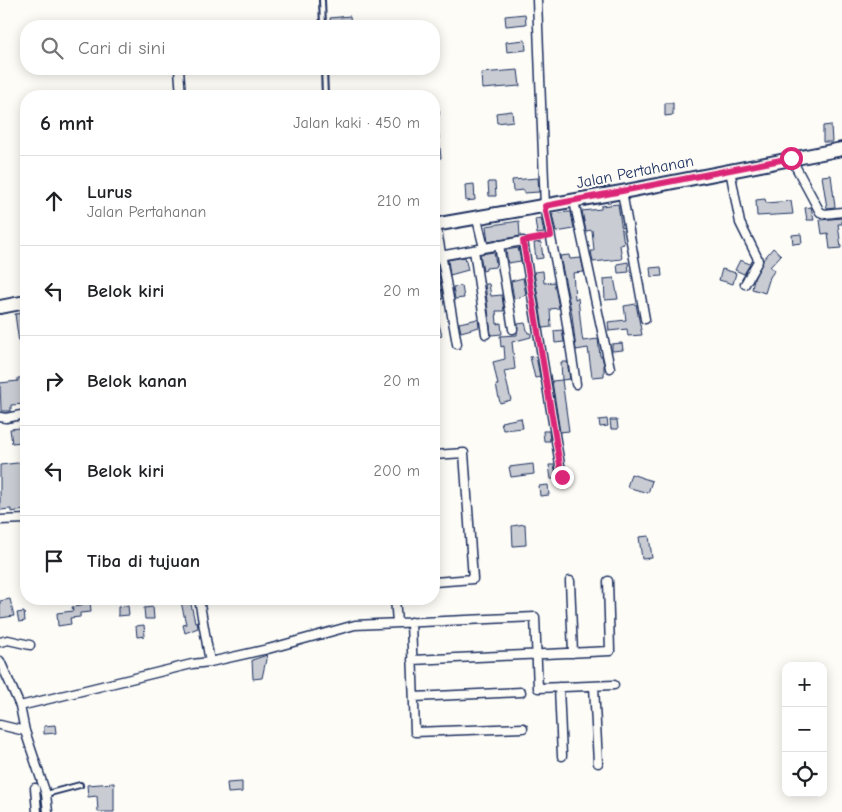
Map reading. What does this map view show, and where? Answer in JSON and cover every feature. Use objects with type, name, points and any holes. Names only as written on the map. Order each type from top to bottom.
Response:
[{"type":"main road","name":"Jalan Pertahanan","points":[[440,224],[622,192],[842,148]]},
{"type":"main road","points":[[0,307],[20,303]]},
{"type":"street","points":[[537,0],[545,206],[576,384]]},
{"type":"street","points":[[180,75],[181,90]]},
{"type":"street","points":[[791,158],[820,212],[825,214],[842,212]]},
{"type":"street","points":[[730,170],[740,224],[758,261],[745,284]]},
{"type":"street","points":[[622,192],[645,319]]},
{"type":"street","points":[[574,201],[610,368]]},
{"type":"street","points":[[477,219],[484,248]]},
{"type":"street","points":[[440,256],[523,241],[562,477]]},
{"type":"street","points":[[499,246],[513,329]]},
{"type":"street","points":[[474,250],[486,334]]},
{"type":"street","points":[[440,270],[457,344]]},
{"type":"street","points":[[0,417],[6,418],[20,415]]},
{"type":"street","points":[[440,455],[464,453],[473,579],[440,582]]},
{"type":"street","points":[[0,520],[20,519]]},
{"type":"street","points":[[570,581],[572,653]]},
{"type":"street","points":[[412,660],[610,651],[608,581]]},
{"type":"street","points":[[200,605],[210,662]]},
{"type":"street","points":[[396,605],[397,622]]},
{"type":"street","points":[[20,706],[192,664],[210,662],[268,649],[355,625],[535,617],[538,688],[614,685]]},
{"type":"street","points":[[411,622],[415,732],[523,728]]},
{"type":"street","points":[[0,642],[8,640],[30,645]]},
{"type":"street","points":[[0,660],[20,706],[25,731],[46,794],[48,812]]},
{"type":"street","points":[[594,686],[598,763]]},
{"type":"street","points":[[559,687],[562,756]]},
{"type":"street","points":[[414,697],[521,692]]},
{"type":"street","points":[[0,725],[25,731]]},
{"type":"street","points":[[35,788],[37,812]]},
{"type":"lane","points":[[322,0],[323,20]]},
{"type":"lane","points":[[324,75],[325,90]]},
{"type":"lane","points":[[46,794],[80,785]]},
{"type":"path","points":[[523,241],[551,236]]},
{"type":"building","points":[[525,14],[526,24],[506,26],[505,16]]},
{"type":"building","points":[[350,16],[350,20],[330,20],[330,18]]},
{"type":"building","points":[[525,40],[526,50],[507,52],[506,42]]},
{"type":"building","points":[[518,70],[520,86],[482,89],[481,73]]},
{"type":"building","points":[[665,103],[673,103],[673,115],[665,116]]},
{"type":"building","points":[[512,111],[513,121],[497,123],[496,113]]},
{"type":"building","points":[[831,125],[832,142],[823,142],[823,126]]},
{"type":"building","points":[[831,175],[835,207],[827,208],[822,176]]},
{"type":"building","points":[[538,178],[539,192],[524,193],[524,190],[513,191],[512,180]]},
{"type":"building","points":[[488,182],[495,182],[496,196],[489,196]]},
{"type":"building","points":[[474,184],[475,200],[466,201],[465,185]]},
{"type":"building","points":[[765,199],[766,203],[791,201],[793,214],[757,216],[756,200]]},
{"type":"building","points":[[618,204],[624,244],[620,245],[622,259],[593,262],[591,251],[594,251],[592,230],[586,231],[582,211],[601,209],[601,206]]},
{"type":"building","points":[[811,207],[814,220],[807,220],[805,208]]},
{"type":"building","points":[[571,212],[574,229],[556,232],[552,214]]},
{"type":"building","points":[[541,218],[544,233],[537,234],[535,219]]},
{"type":"building","points":[[842,218],[842,224],[838,224],[841,248],[830,249],[828,233],[822,234],[820,220]]},
{"type":"building","points":[[519,221],[520,236],[488,242],[486,226]]},
{"type":"building","points":[[801,234],[802,243],[793,244],[792,235]]},
{"type":"building","points":[[541,242],[543,258],[536,259],[534,243]]},
{"type":"building","points":[[518,248],[521,261],[508,263],[506,250]]},
{"type":"building","points":[[773,248],[781,255],[770,267],[775,270],[770,277],[765,293],[752,289],[754,279],[763,260]]},
{"type":"building","points":[[494,252],[495,267],[486,268],[483,271],[480,254]]},
{"type":"building","points":[[569,255],[570,259],[581,258],[584,272],[573,273],[575,299],[578,298],[582,336],[583,341],[598,339],[600,356],[602,356],[604,365],[604,376],[592,377],[588,348],[576,350],[572,315],[560,256]]},
{"type":"building","points":[[465,257],[468,270],[450,275],[448,260]]},
{"type":"building","points":[[740,260],[750,264],[744,274],[735,270]]},
{"type":"building","points":[[628,262],[629,272],[618,273],[617,264]]},
{"type":"building","points":[[661,267],[662,276],[651,277],[650,268]]},
{"type":"building","points":[[722,269],[736,273],[733,284],[719,280]]},
{"type":"building","points":[[543,271],[544,283],[554,282],[559,308],[550,309],[551,327],[543,328],[534,272]]},
{"type":"building","points":[[523,278],[526,295],[514,299],[511,281]]},
{"type":"building","points":[[614,278],[618,299],[605,300],[604,279]]},
{"type":"building","points":[[440,281],[443,299],[440,300]]},
{"type":"building","points":[[485,284],[489,284],[491,296],[502,295],[504,311],[496,311],[497,324],[501,323],[502,334],[491,335]]},
{"type":"building","points":[[462,286],[464,298],[455,299],[453,287]]},
{"type":"building","points":[[636,304],[642,335],[628,336],[627,329],[609,331],[608,322],[626,320],[624,306]]},
{"type":"building","points":[[15,314],[20,314],[20,343],[19,343]]},
{"type":"building","points":[[478,319],[479,327],[461,332],[459,323]]},
{"type":"building","points":[[525,323],[528,333],[531,333],[531,337],[512,342],[515,369],[504,371],[511,400],[500,403],[493,362],[505,359],[504,346],[501,347],[500,336],[517,335],[518,324]]},
{"type":"building","points":[[562,330],[564,342],[555,343],[554,331]]},
{"type":"building","points":[[622,343],[623,350],[612,351],[612,344]]},
{"type":"building","points":[[536,356],[540,377],[535,378],[530,357]]},
{"type":"building","points":[[561,362],[567,362],[570,379],[562,380]]},
{"type":"building","points":[[18,378],[20,378],[20,404],[11,405],[11,411],[1,411],[0,383],[18,381]]},
{"type":"building","points":[[562,380],[569,431],[560,432],[552,381]]},
{"type":"building","points":[[521,418],[523,428],[503,430],[501,422]]},
{"type":"building","points":[[607,419],[608,426],[600,427],[599,420]]},
{"type":"building","points":[[610,420],[617,420],[618,429],[611,429]]},
{"type":"building","points":[[20,428],[20,442],[12,443],[10,429]]},
{"type":"building","points":[[543,431],[549,431],[550,441],[544,441]]},
{"type":"building","points":[[20,463],[20,511],[11,512],[11,509],[0,510],[0,465]]},
{"type":"building","points":[[533,464],[534,474],[511,477],[509,467]]},
{"type":"building","points":[[549,465],[554,465],[557,479],[551,479]]},
{"type":"building","points":[[631,474],[652,481],[648,493],[627,487]]},
{"type":"building","points":[[548,485],[549,495],[540,496],[539,486]]},
{"type":"building","points":[[525,524],[526,545],[513,546],[512,526]]},
{"type":"building","points":[[649,536],[652,558],[642,559],[639,537]]},
{"type":"building","points":[[10,599],[14,616],[0,618],[0,601]]},
{"type":"building","points":[[90,605],[91,612],[80,613],[80,617],[70,618],[71,624],[58,626],[57,613],[73,611],[72,607]]},
{"type":"building","points":[[182,605],[191,605],[198,628],[185,633],[183,625],[186,624]]},
{"type":"building","points":[[128,606],[129,615],[118,616],[118,607]]},
{"type":"building","points":[[153,607],[154,619],[145,619],[144,608]]},
{"type":"building","points":[[24,612],[25,621],[19,622],[17,613]]},
{"type":"building","points":[[144,625],[145,636],[137,637],[136,626]]},
{"type":"building","points":[[267,655],[262,678],[253,679],[252,660]]},
{"type":"building","points":[[55,725],[56,733],[44,734],[44,726]]},
{"type":"building","points":[[242,782],[242,792],[228,793],[227,783]]},
{"type":"building","points":[[114,783],[114,812],[98,812],[97,796],[88,797],[87,785]]},
{"type":"route","points":[[562,477],[523,241],[551,236],[545,206],[791,158]]}]
